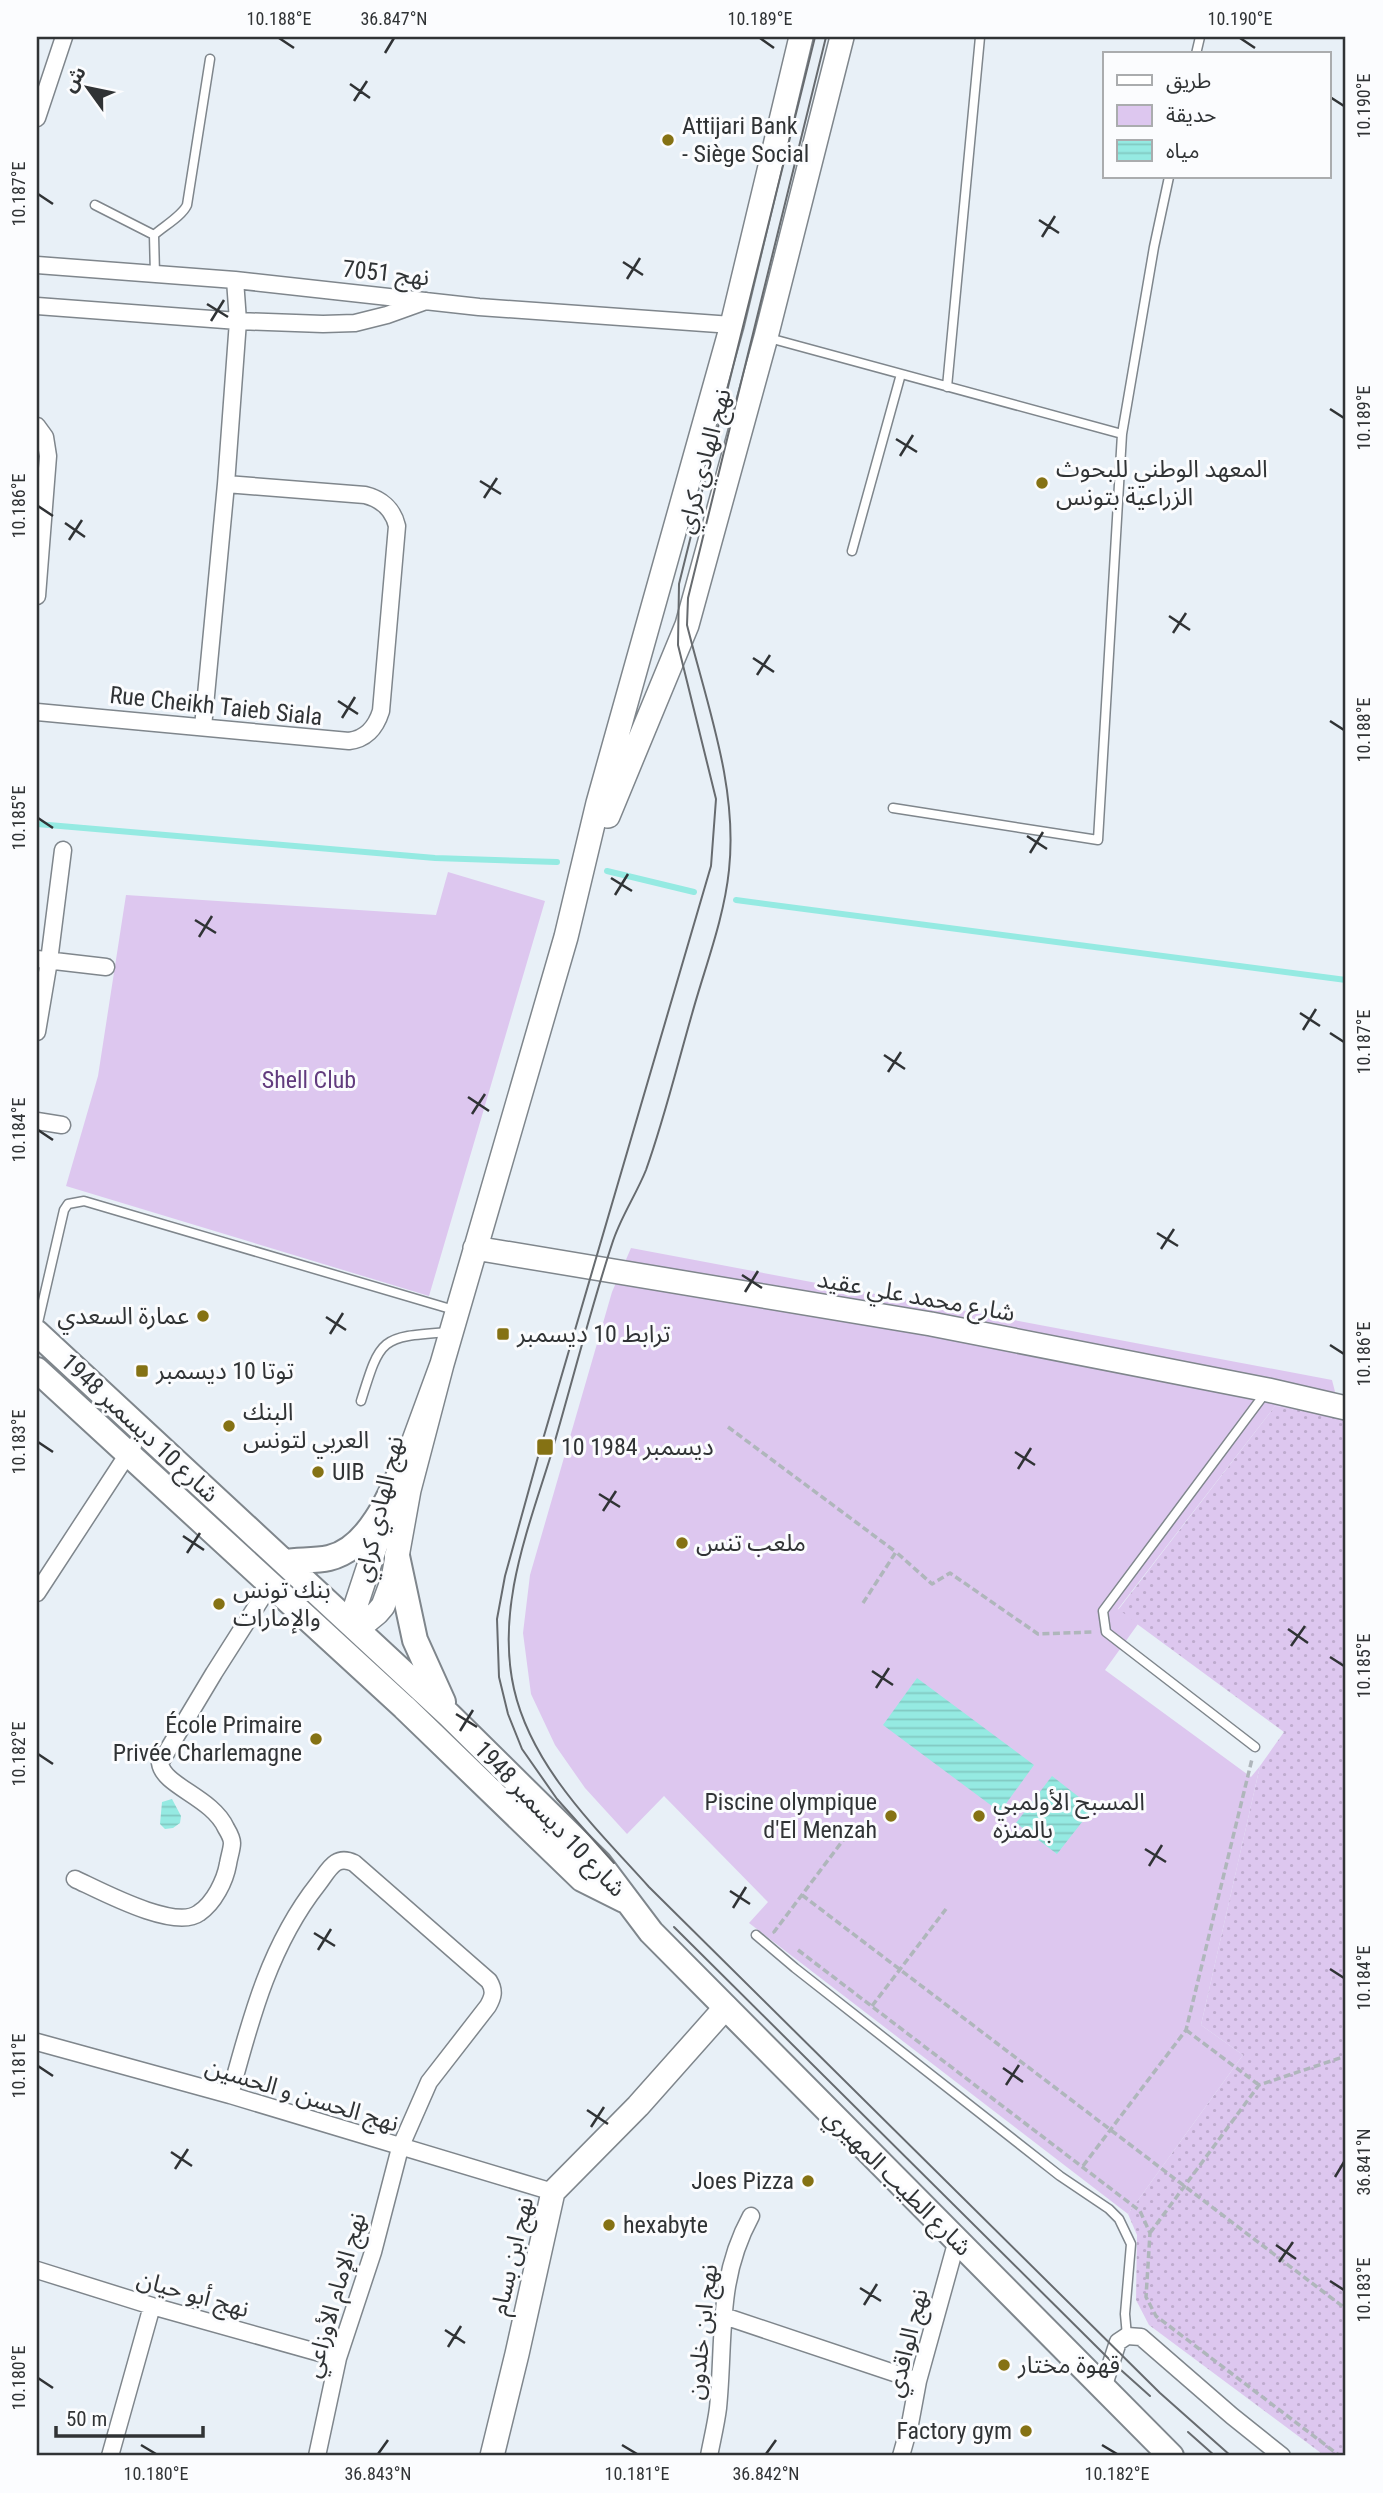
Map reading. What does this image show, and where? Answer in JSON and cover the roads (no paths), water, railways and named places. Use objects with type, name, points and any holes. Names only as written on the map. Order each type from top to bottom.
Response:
[{"type":"main road","name":"شارع 10 ديسمبر 1948","points":[[37,1333],[449,1715],[599,1863],[631,1903]]},
{"type":"main road","name":"شارع 10 ديسمبر 1948","points":[[37,1370],[404,1707],[582,1879],[631,1903]]},
{"type":"main road","points":[[285,1562],[329,1558],[346,1551],[365,1534],[378,1514],[411,1447]]},
{"type":"main road","points":[[397,1556],[415,1640],[449,1715]]},
{"type":"main road","points":[[316,1627],[350,1623],[342,1651]]},
{"type":"main road","name":"شارع الطيب المهيري","points":[[631,1903],[651,1932],[1171,2456]]},
{"type":"street","points":[[37,118],[64,37]]},
{"type":"street","name":"نهج الهادي كراي","points":[[442,1364],[377,1539],[350,1623],[366,1622],[383,1605],[393,1579],[409,1490],[442,1364],[566,937],[598,803],[732,325],[802,37]]},
{"type":"street","name":"نهج الهادي كراي","points":[[579,887],[687,625],[766,337],[842,37]]},
{"type":"street","name":"نهج 7051","points":[[37,265],[235,281],[480,307],[732,325]]},
{"type":"street","points":[[203,727],[239,321],[235,281]]},
{"type":"street","points":[[37,306],[239,321],[323,324],[355,323],[430,300]]},
{"type":"street","points":[[37,426],[45,437],[48,456],[37,596]]},
{"type":"street","name":"Rue Cheikh Taieb Siala","points":[[37,712],[324,740],[355,740],[375,726],[380,717],[382,702],[397,526],[390,509],[373,497],[365,495],[226,484]]},
{"type":"street","points":[[37,1032],[43,960],[63,849]]},
{"type":"street","points":[[43,960],[106,967]]},
{"type":"street","points":[[37,1121],[62,1125]]},
{"type":"street","name":"شارع محمد علي عقيد","points":[[475,1248],[932,1324],[1268,1390],[1346,1408]]},
{"type":"street","points":[[37,1594],[142,1431]]},
{"type":"street","points":[[75,1879],[115,1898],[175,1918],[192,1919],[205,1909],[226,1877],[232,1840],[221,1816],[205,1801],[165,1776],[160,1763],[270,1585]]},
{"type":"street","name":"نهج الإمام الأوزاعي","points":[[230,2095],[251,2019],[278,1947],[303,1903],[336,1863],[346,1859],[354,1863],[489,1981],[493,1988],[488,2007],[429,2082],[400,2148],[373,2252],[338,2358],[317,2456]]},
{"type":"street","name":"نهج ابن بسام","points":[[492,2456],[553,2192],[638,2106],[726,2007]]},
{"type":"street","name":"نهج الحسن و الحسين","points":[[37,2042],[230,2095],[553,2192]]},
{"type":"street","name":"نهج ابن خلدون","points":[[709,2456],[718,2410],[726,2288],[731,2262],[751,2216]]},
{"type":"street","name":"نهج الواقدي","points":[[901,2456],[918,2382],[957,2240]]},
{"type":"street","name":"نهج أبو حيان","points":[[37,2270],[152,2306],[338,2358]]},
{"type":"street","points":[[110,2456],[152,2306]]},
{"type":"street","points":[[724,2316],[918,2382]]},
{"type":"street","points":[[1103,2388],[1118,2342],[1127,2336],[1141,2337],[1282,2456]]},
{"type":"lane","points":[[947,387],[980,37]]},
{"type":"lane","points":[[155,275],[155,235],[168,222],[184,213],[187,205],[210,58]]},
{"type":"lane","points":[[893,808],[1098,840],[1122,434],[1154,247],[1169,178]]},
{"type":"lane","points":[[95,205],[155,235]]},
{"type":"lane","points":[[766,337],[1122,434]]},
{"type":"lane","points":[[852,551],[901,374]]},
{"type":"lane","points":[[37,1327],[64,1210],[68,1204],[84,1201],[454,1321]]},
{"type":"lane","points":[[361,1401],[373,1361],[385,1344],[404,1335],[454,1321]]},
{"type":"lane","points":[[1255,1747],[1106,1632],[1102,1611],[1268,1390]]},
{"type":"lane","points":[[756,1935],[1060,2176],[1109,2208],[1119,2219],[1131,2244],[1125,2314],[1127,2336]]},
{"type":"water","points":[[917,1678],[1034,1765],[1000,1812],[883,1725]]},
{"type":"water","points":[[1052,1776],[1093,1808],[1057,1854],[1016,1823]]},
{"type":"water","points":[[172,1799],[181,1816],[180,1823],[165,1829],[160,1824],[162,1802]]},
{"type":"waterway","points":[[37,824],[435,858],[557,862]]},
{"type":"waterway","points":[[607,871],[694,892]]},
{"type":"waterway","points":[[736,900],[1346,980]]},
{"type":"tram line","points":[[614,1863],[557,1799],[522,1749],[508,1714],[499,1677],[497,1619],[505,1576],[541,1446],[711,866],[716,799],[678,645],[679,584],[815,37]]},
{"type":"tram line","points":[[826,37],[688,598],[687,625],[725,777],[731,839],[727,888],[714,943],[659,1132],[646,1170],[612,1244],[524,1543],[511,1601],[509,1630],[509,1659],[514,1689],[535,1745],[551,1771],[588,1820],[649,1887],[1160,2393],[1231,2456]]},
{"type":"tram line","points":[[674,1927],[1112,2362],[1150,2396]]},
{"type":"tram line","points":[[1188,2432],[1215,2456]]},
{"type":"place","name":"Attijari Bank - Siège Social","points":[[668,140]]},
{"type":"place","name":"المعهد الوطني للبحوث الزراعية بتونس","points":[[1042,483]]},
{"type":"place","name":"عمارة السعدي","points":[[203,1316]]},
{"type":"place","name":"ترابط 10 ديسمبر","points":[[503,1334]]},
{"type":"place","name":"توتا 10 ديسمبر","points":[[142,1371]]},
{"type":"place","name":"البنك العربي لتونس","points":[[229,1426]]},
{"type":"place","name":"10 ديسمبر 1984","points":[[545,1447]]},
{"type":"place","name":"UIB","points":[[318,1472]]},
{"type":"place","name":"ملعب تنس","points":[[682,1543]]},
{"type":"place","name":"بنك تونس والإمارات","points":[[219,1604]]},
{"type":"place","name":"École Primaire Privée Charlemagne","points":[[316,1739]]},
{"type":"place","name":"Piscine olympique d'El Menzah","points":[[891,1816]]},
{"type":"place","name":"المسبح الأولمبي بالمنزه","points":[[979,1816]]},
{"type":"place","name":"Joes Pizza","points":[[808,2181]]},
{"type":"place","name":"hexabyte","points":[[609,2225]]},
{"type":"place","name":"قهوة مختار","points":[[1004,2365]]},
{"type":"place","name":"Factory gym","points":[[1026,2431]]},
{"type":"park label","name":"Shell Club","points":[[309,1080]]}]
